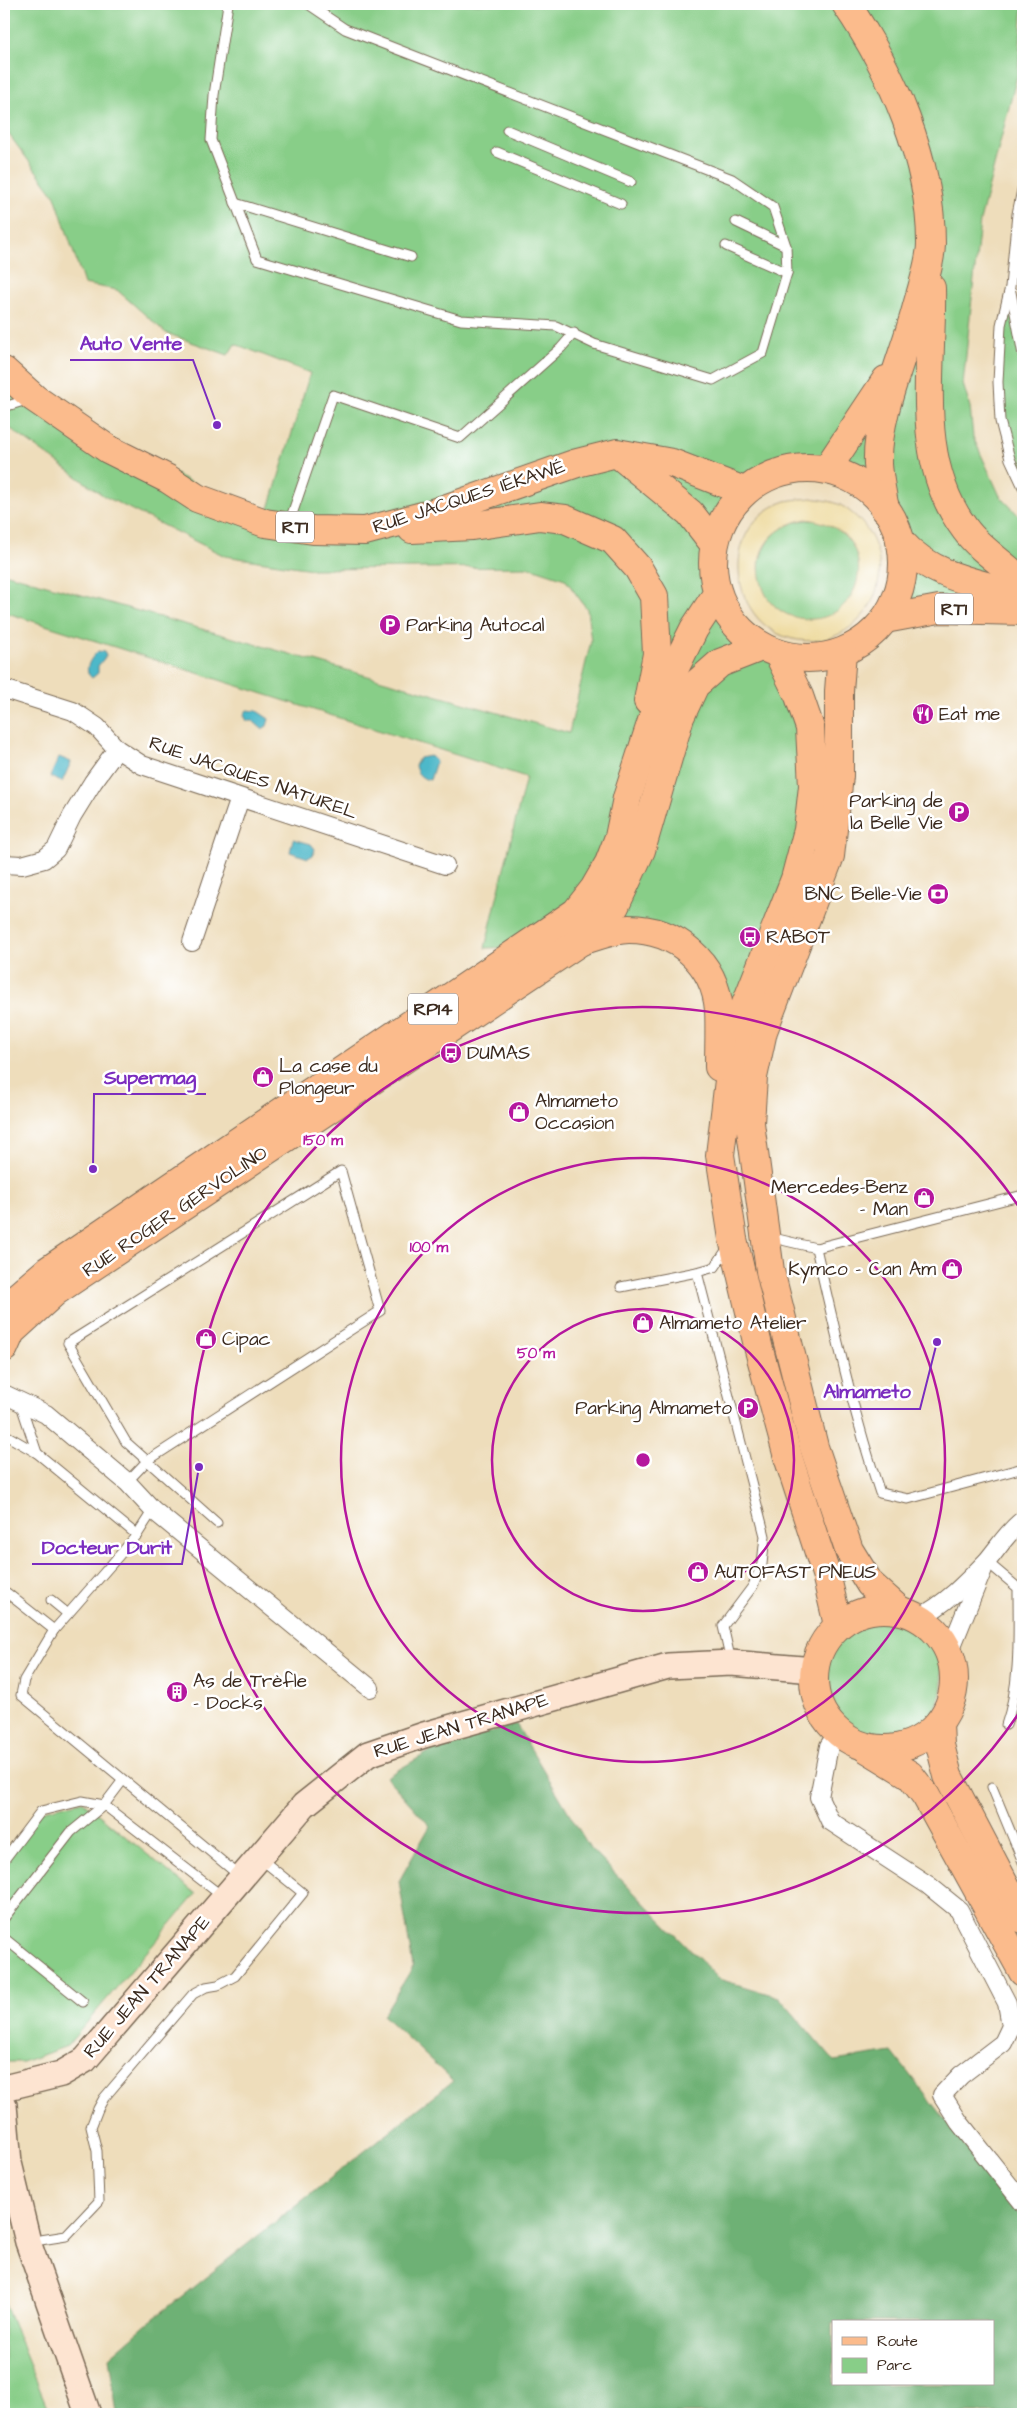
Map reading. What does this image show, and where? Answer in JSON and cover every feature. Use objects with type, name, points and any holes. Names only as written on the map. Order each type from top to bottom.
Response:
[{"type":"main road","points":[[846,4],[865,32],[888,74],[903,112],[928,191],[931,245],[930,437],[940,482],[966,530],[1018,573]]},
{"type":"main road","points":[[885,509],[878,462],[883,420],[917,306],[931,245]]},
{"type":"main road","points":[[827,469],[901,358]]},
{"type":"main road","name":"RUE JACQUES IÉKAWÉ","points":[[4,371],[34,398],[108,449],[168,478],[198,498],[265,522],[288,526],[313,530],[365,531],[430,514],[577,463],[617,454],[672,463],[744,491]]},
{"type":"main road","points":[[617,454],[690,513],[714,544]]},
{"type":"main road","points":[[720,1155],[730,1072],[742,1014],[795,880],[808,830],[813,786],[810,728],[799,696],[771,652],[734,625],[717,594],[712,565],[714,544],[725,514],[744,491],[783,470],[808,467],[827,469],[848,476],[875,495],[892,518],[900,541],[903,560],[899,593],[885,619],[867,637],[842,653],[807,660],[771,652]]},
{"type":"main road","points":[[365,531],[472,526],[540,516],[565,519],[612,540],[638,568],[654,596],[657,644],[657,654],[627,798]]},
{"type":"main road","name":"RT1","points":[[900,541],[912,554],[938,571],[962,580],[1023,595]]},
{"type":"main road","name":"RUE ROGER GERVOLINO","points":[[4,1308],[56,1266],[576,912],[594,889],[609,863],[619,836],[627,798],[658,702],[694,629],[717,594]]},
{"type":"main road","name":"RT1","points":[[885,619],[939,609],[1023,611]]},
{"type":"main road","name":"RUE ROGER GERVOLINO","points":[[4,1348],[11,1332],[56,1291],[581,941],[615,906],[641,850],[680,717],[695,685],[720,662],[771,652]]},
{"type":"main road","points":[[842,653],[839,691],[839,776],[830,856],[762,1031],[753,1077],[750,1123],[765,1236],[776,1299],[814,1447],[849,1550],[870,1584],[936,1633],[949,1653],[954,1671],[953,1690],[948,1707],[939,1723],[924,1737],[906,1746],[886,1750],[865,1747]]},
{"type":"main road","points":[[581,941],[627,928],[657,932],[680,942],[697,957],[711,977],[718,1008],[720,1155],[733,1240],[759,1350],[788,1457],[826,1574],[838,1625]]},
{"type":"main road","points":[[909,1614],[878,1609],[864,1612],[838,1625],[818,1653],[814,1670],[814,1690],[820,1708],[828,1722],[838,1733],[865,1747],[910,1775],[926,1796],[1023,1972]]},
{"type":"main road","name":"RUE JEAN TRANAPE","points":[[4,2088],[61,2074],[85,2060],[304,1805],[368,1754],[424,1734],[668,1666],[731,1663],[814,1670]]},
{"type":"main road","points":[[939,1723],[940,1745],[948,1776],[1023,1919]]},
{"type":"main road","points":[[4,2105],[9,2163],[28,2242],[88,2414]]},
{"type":"street","name":"RUE JACQUES NATUREL","points":[[4,689],[72,711],[97,727],[117,750],[142,765],[445,865]]},
{"type":"street","points":[[4,864],[22,865],[44,859],[56,849],[88,791],[117,750]]},
{"type":"street","points":[[192,942],[240,798]]},
{"type":"street","points":[[4,1394],[46,1414],[126,1482],[153,1510],[370,1688]]},
{"type":"street","points":[[909,1614],[932,1611],[948,1599],[1023,1520]]},
{"type":"street","points":[[949,1653],[986,1561]]},
{"type":"street","points":[[838,1733],[828,1746],[819,1797],[830,1821],[928,1885],[959,1910],[1007,2003],[1011,2026],[1003,2043],[961,2075],[942,2095],[958,2122],[1023,2203]]},
{"type":"lane","points":[[228,4],[214,95],[211,140],[257,259],[461,320],[556,326],[594,344],[712,380],[763,353],[787,273],[786,246],[773,207],[732,179],[345,29],[308,4]]},
{"type":"lane","points":[[506,130],[631,182]]},
{"type":"lane","points":[[497,152],[621,204]]},
{"type":"lane","points":[[1023,185],[1013,245],[1010,286],[1001,325],[998,382],[1000,420],[1010,458],[1023,487]]},
{"type":"lane","points":[[235,202],[411,257]]},
{"type":"lane","points":[[736,222],[786,246]]},
{"type":"lane","points":[[1013,245],[1023,244]]},
{"type":"lane","points":[[726,246],[787,273]]},
{"type":"lane","points":[[1010,286],[1023,355]]},
{"type":"lane","points":[[288,526],[333,395],[460,438],[561,348],[574,333]]},
{"type":"lane","points":[[4,408],[34,398]]},
{"type":"lane","points":[[126,1482],[147,1460],[380,1310],[341,1171],[68,1343],[126,1442],[147,1460],[217,1523]]},
{"type":"lane","points":[[765,1236],[816,1248],[1023,1195]]},
{"type":"lane","points":[[621,1287],[698,1272],[715,1266],[733,1240]]},
{"type":"lane","points":[[816,1248],[838,1344],[867,1454],[880,1493],[908,1499],[1023,1468]]},
{"type":"lane","points":[[698,1272],[765,1536],[762,1564],[753,1586],[723,1626],[731,1663]]},
{"type":"lane","points":[[20,1402],[37,1452]]},
{"type":"lane","points":[[4,1434],[37,1452],[137,1535]]},
{"type":"lane","points":[[153,1510],[137,1535],[54,1630],[24,1680],[21,1695],[241,1878]]},
{"type":"lane","points":[[986,1561],[1018,1588],[1018,1654],[1012,1709],[1006,1725]]},
{"type":"lane","points":[[7,1593],[54,1630]]},
{"type":"lane","points":[[51,1600],[68,1614]]},
{"type":"lane","points":[[4,1918],[71,1832],[104,1805],[123,1780]]},
{"type":"lane","points":[[992,1787],[1023,1862]]},
{"type":"lane","points":[[4,1860],[41,1811],[82,1802],[104,1805],[218,1893]]},
{"type":"lane","points":[[28,2242],[66,2236],[99,2201],[97,2151],[91,2126],[104,2098],[193,1994],[206,1987],[218,1985],[235,1976],[303,1893],[259,1858]]},
{"type":"lane","points":[[4,1938],[82,2002]]},
{"type":"green space","points":[[4,4],[1023,4],[1018,72],[980,221],[963,384],[970,407],[973,437],[1000,496],[1023,520],[1023,611],[891,611],[896,598],[901,573],[901,547],[898,535],[886,511],[874,497],[846,476],[815,468],[781,473],[744,491],[731,505],[722,521],[716,538],[713,556],[717,593],[724,610],[734,625],[744,635],[780,657],[813,786],[730,1072],[711,977],[627,929],[524,947],[485,948],[526,777],[4,612],[4,573],[569,733],[591,641],[587,609],[565,579],[529,567],[312,569],[225,556],[104,496],[11,429],[4,434],[4,371],[34,398],[265,522],[310,373],[235,344],[228,355],[166,333],[117,290],[84,284],[55,196],[4,128]]},
{"type":"green space","points":[[1010,287],[1023,355],[1023,487],[1010,459],[998,382]]},
{"type":"green space","points":[[809,520],[828,524],[844,535],[855,551],[859,570],[855,589],[844,605],[828,616],[809,620],[790,616],[774,605],[763,589],[759,570],[763,551],[774,535],[790,524]]},
{"type":"green space","points":[[882,1621],[894,1622],[905,1626],[915,1631],[924,1639],[932,1648],[937,1658],[941,1669],[941,1693],[937,1704],[932,1714],[924,1723],[915,1731],[905,1736],[894,1740],[882,1741],[870,1740],[859,1736],[849,1731],[840,1723],[832,1714],[827,1704],[823,1693],[822,1681],[823,1669],[827,1658],[832,1648],[840,1639],[849,1631],[859,1626],[870,1622]]},
{"type":"green space","points":[[516,1724],[590,1848],[719,1979],[779,1997],[834,2061],[892,2052],[1023,2220],[1023,2414],[117,2414],[109,2357],[148,2323],[453,2081],[383,2015],[413,1967],[399,1881],[430,1826],[386,1777],[434,1749]]},
{"type":"green space","points":[[82,1801],[196,1894],[67,2046],[23,2062],[4,2062],[4,1860],[41,1811]]},
{"type":"green space","points":[[4,2302],[50,2414],[4,2414]]},
{"type":"sand","points":[[812,498],[835,503],[855,516],[873,540],[878,554],[880,569],[873,599],[865,613],[845,631],[821,640],[791,638],[767,627],[750,608],[741,584],[739,559],[746,535],[761,515],[786,501]],"holes":[[[806,519],[833,527],[850,542],[858,560],[857,580],[850,598],[835,612],[816,619],[791,616],[782,612],[767,597],[763,588],[759,563],[766,543],[783,528]]]},
{"type":"water","points":[[98,651],[104,652],[106,656],[98,666],[98,673],[92,678],[89,675],[88,668],[90,661]]},
{"type":"water","points":[[247,710],[257,711],[269,719],[267,726],[262,729],[253,721],[247,721],[244,715]]},
{"type":"water","points":[[430,756],[436,761],[430,780],[420,776],[415,766],[419,758]]},
{"type":"water","points":[[59,757],[71,762],[62,782],[50,777]]},
{"type":"water","points":[[293,839],[311,844],[315,849],[313,855],[308,858],[290,852]]},
{"type":"place","name":"Auto Vente","points":[[217,425]]},
{"type":"place","name":"Parking Autocal","points":[[390,625]]},
{"type":"place","name":"Eat me","points":[[923,714]]},
{"type":"place","name":"Parking de la Belle Vie","points":[[959,812]]},
{"type":"place","name":"BNC Belle-Vie","points":[[938,894]]},
{"type":"place","name":"RABOT","points":[[750,937]]},
{"type":"place","name":"DUMAS","points":[[451,1053]]},
{"type":"place","name":"La case du Plongeur","points":[[263,1077]]},
{"type":"place","name":"Almameto Occasion","points":[[519,1112]]},
{"type":"place","name":"Supermag","points":[[93,1169]]},
{"type":"place","name":"Mercedes-Benz - Man","points":[[924,1198]]},
{"type":"place","name":"Kymco - Can Am","points":[[952,1269]]},
{"type":"place","name":"Almameto Atelier","points":[[643,1323]]},
{"type":"place","name":"Cipac","points":[[206,1339]]},
{"type":"place","name":"Almameto","points":[[937,1342]]},
{"type":"place","name":"Parking Almameto","points":[[748,1408]]},
{"type":"place","name":"Docteur Durit","points":[[199,1467]]},
{"type":"place","name":"AUTOFAST PNEUS","points":[[698,1572]]},
{"type":"place","name":"As de Trèfle - Docks","points":[[177,1692]]}]
